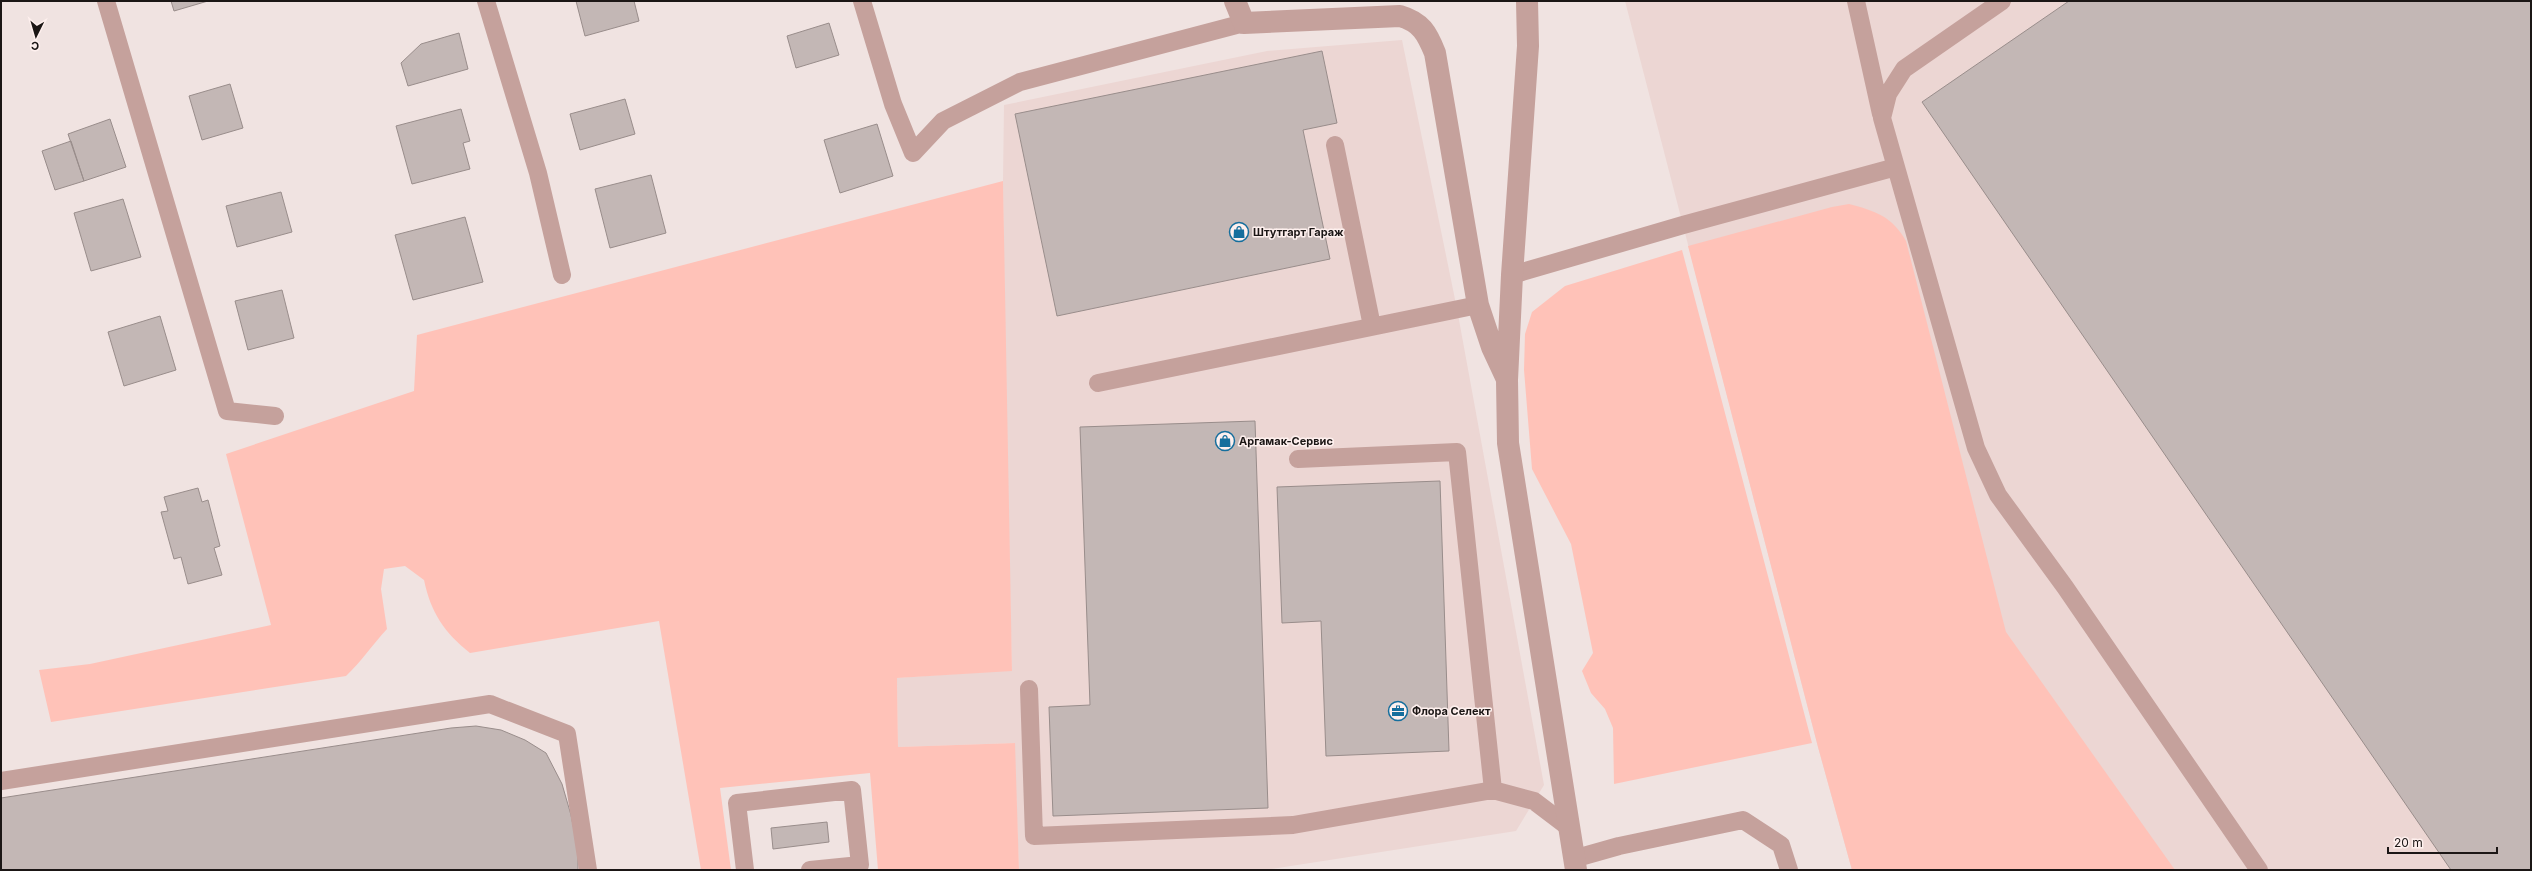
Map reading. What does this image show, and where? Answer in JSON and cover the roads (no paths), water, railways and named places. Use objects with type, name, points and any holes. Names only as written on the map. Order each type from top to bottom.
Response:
[{"type":"street","points":[[1235,1],[1244,23],[1400,16],[1412,20],[1426,31],[1435,53],[1478,304],[1492,347],[1507,380]]},
{"type":"street","points":[[1527,1],[1528,46],[1512,275],[1507,380],[1508,443],[1574,864]]},
{"type":"lane","points":[[106,1],[227,411],[274,416]]},
{"type":"lane","points":[[486,1],[538,173],[562,275]]},
{"type":"lane","points":[[862,1],[893,104],[913,152],[943,121],[1020,82],[1244,23]]},
{"type":"lane","points":[[1856,1],[1882,118],[1976,448],[1998,495],[2065,587],[2259,870]]},
{"type":"lane","points":[[1882,118],[1888,94],[1904,69],[2002,1]]},
{"type":"lane","points":[[1334,145],[1372,326]]},
{"type":"lane","points":[[1512,275],[1683,225],[1896,167]]},
{"type":"lane","points":[[1098,383],[1478,304]]},
{"type":"lane","points":[[1298,459],[1457,452],[1493,790]]},
{"type":"lane","points":[[1028,689],[1034,836],[1293,824],[1493,790],[1534,801],[1567,826]]},
{"type":"lane","points":[[1,781],[490,704],[567,734],[588,870]]},
{"type":"lane","points":[[745,870],[737,803],[852,790],[860,865],[815,870]]},
{"type":"lane","points":[[1574,864],[1619,846],[1743,820],[1781,845],[1788,870]]},
{"type":"place","name":"Штутгарт Гараж","points":[[1239,232]]},
{"type":"place","name":"Аргамак-Сервис","points":[[1225,441]]},
{"type":"place","name":"Флора Селект","points":[[1398,711]]}]
